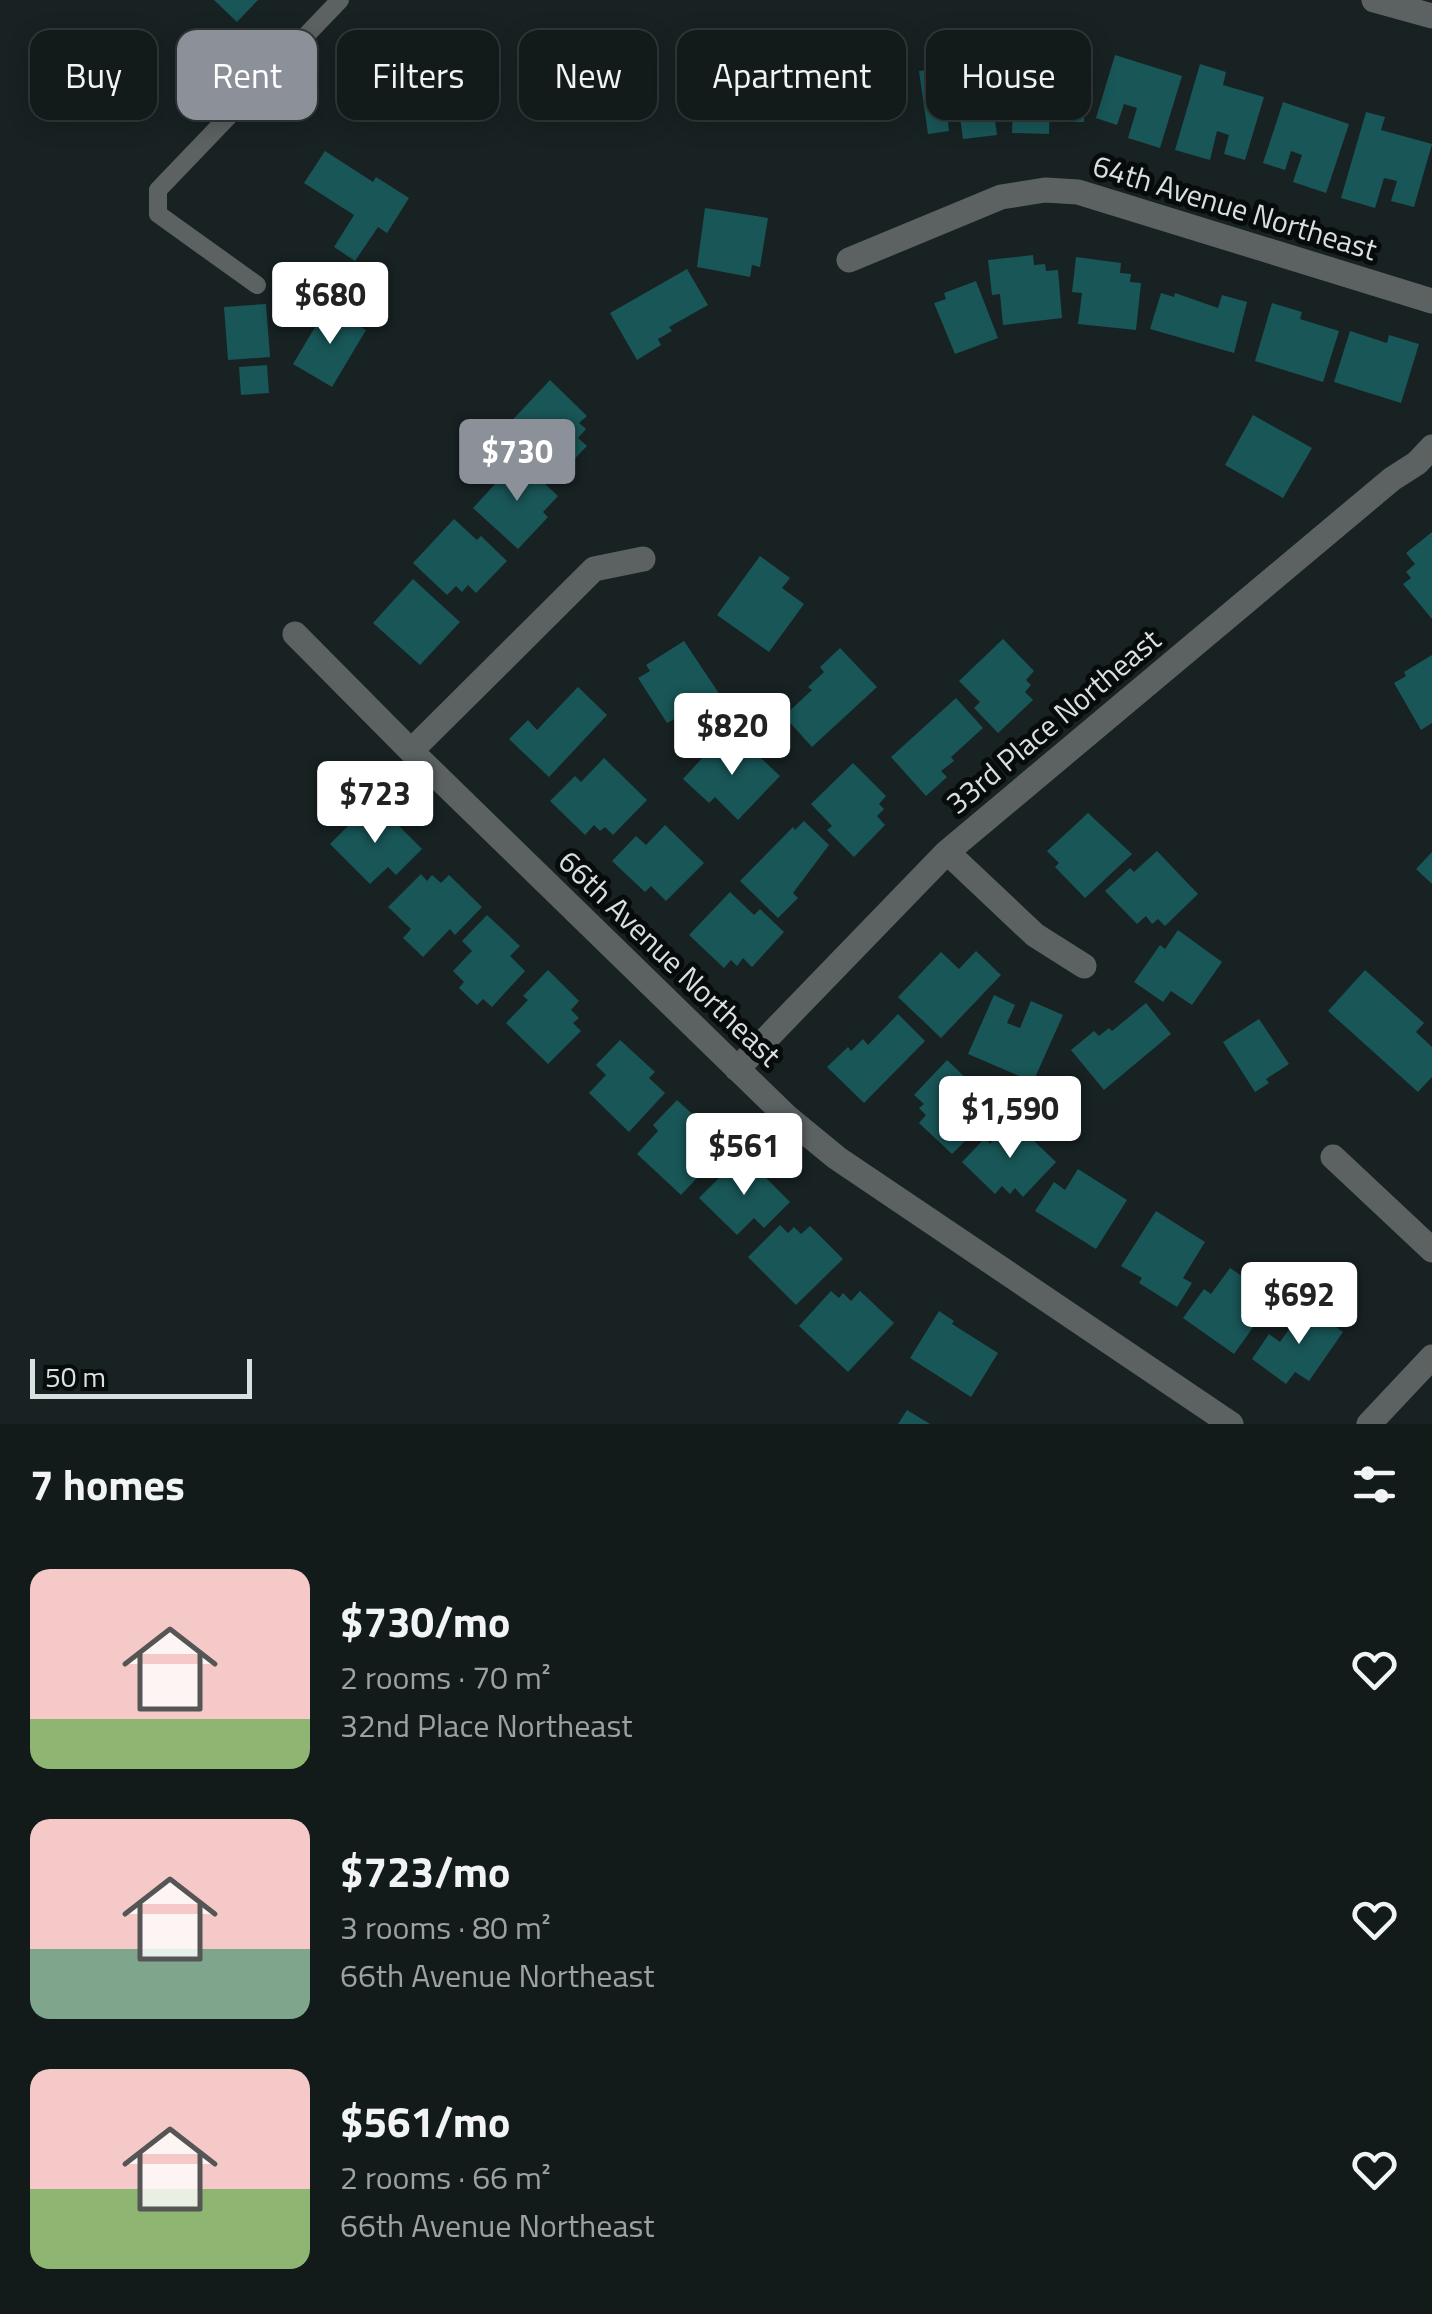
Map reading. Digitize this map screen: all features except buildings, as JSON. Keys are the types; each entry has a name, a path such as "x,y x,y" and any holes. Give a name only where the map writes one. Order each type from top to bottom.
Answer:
{"street":[{"path":"1374,0 1432,16"},
{"name":"64th Avenue Northeast","path":"849,260 1001,197 1046,190 1078,192 1432,301"},
{"name":"33rd Place Northeast","path":"737,1069 947,852 1432,447"},
{"path":"411,751 594,569 643,559"},
{"name":"66th Avenue Northeast","path":"296,634 737,1069 836,1158 1232,1424"},
{"path":"947,852 1035,935 1084,966"},
{"path":"1333,1157 1432,1250"},
{"path":"1369,1424 1432,1358"}],"lane":[{"path":"257,285 158,214 158,190 340,0"}]}
